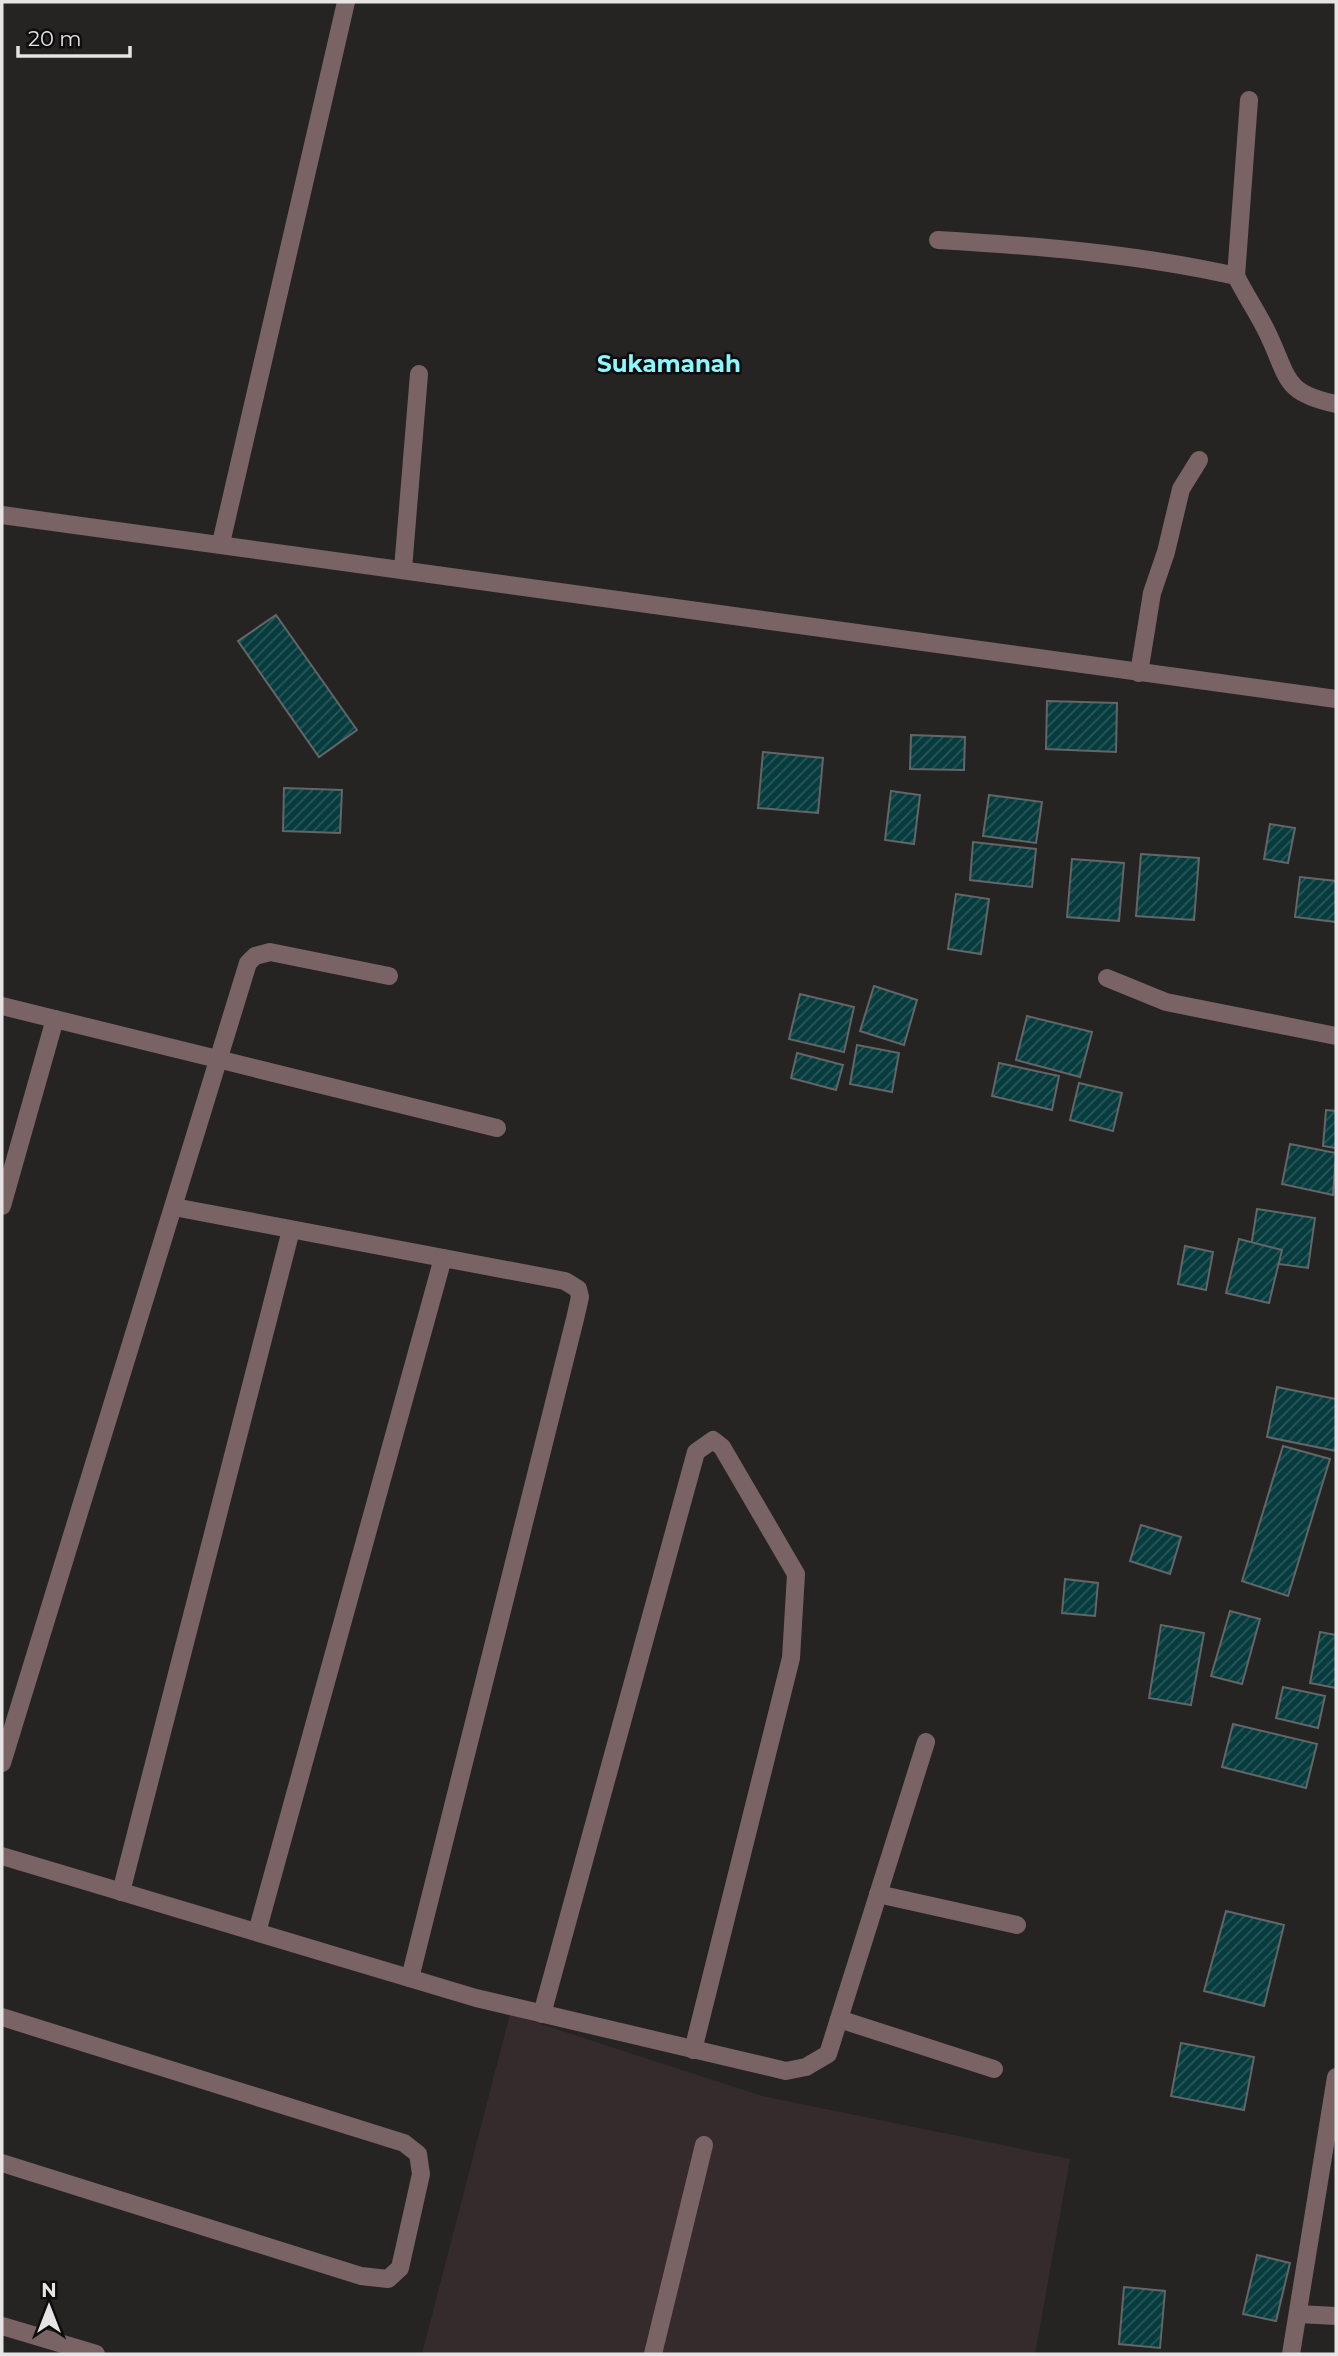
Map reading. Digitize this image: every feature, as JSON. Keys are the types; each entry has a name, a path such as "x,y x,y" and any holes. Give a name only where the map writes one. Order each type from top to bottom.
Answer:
{"street":[{"path":"222,543 346,2"},
{"path":"1249,100 1236,276 1269,335 1290,383 1308,398 1336,404"},
{"path":"938,240 1024,245 1148,260 1236,276"},
{"path":"403,569 419,374"},
{"path":"1139,673 1152,593 1166,552 1181,489 1199,460"},
{"path":"2,515 222,543 1336,699"},
{"path":"2,1763 248,963 262,952 389,976"},
{"path":"1107,978 1166,1002 1336,1036"},
{"path":"2,1006 497,1128"},
{"path":"2,1206 55,1019"},
{"path":"174,1207 565,1281 578,1289 580,1297 410,1978"},
{"path":"121,1892 291,1230"},
{"path":"257,1932 443,1258"},
{"path":"542,2014 696,1452 713,1440 722,1447 796,1574 797,1599 791,1658 693,2050"},
{"path":"2,1856 410,1978 542,2014 786,2071 806,2067 828,2054 926,1742"},
{"path":"878,1894 1017,1925"},
{"path":"2,2017 404,2143 418,2154 421,2174 400,2268 388,2279 361,2276 2,2163"},
{"path":"839,2019 995,2068"},
{"path":"1292,2354 1336,2077"},
{"path":"653,2354 704,2144"},
{"path":"1298,2314 1336,2316"},
{"path":"2,2326 96,2354"}],"shaded area":[{"path":"510,2014 762,2096 1070,2159 1035,2354 422,2354"}],"building":[{"path":"276,615 357,730 319,757 238,641"},
{"path":"1047,701 1117,703 1116,752 1046,749"},
{"path":"911,735 965,737 964,770 910,769"},
{"path":"763,752 823,758 818,813 758,808"},
{"path":"284,788 342,790 340,833 283,831"},
{"path":"891,791 920,795 914,844 885,840"},
{"path":"989,795 1042,802 1036,843 983,836"},
{"path":"1270,824 1295,828 1288,863 1264,859"},
{"path":"973,842 1036,849 1032,887 970,880"},
{"path":"1141,854 1199,858 1194,920 1136,916"},
{"path":"1072,859 1124,863 1119,921 1067,917"},
{"path":"1300,877 1336,881 1336,922 1295,917"},
{"path":"956,894 989,899 981,954 948,949"},
{"path":"874,986 917,1000 904,1045 860,1031"},
{"path":"800,994 854,1007 844,1052 789,1039"},
{"path":"1027,1016 1092,1032 1080,1077 1016,1060"},
{"path":"857,1045 899,1053 892,1092 850,1084"},
{"path":"797,1053 843,1065 836,1090 791,1078"},
{"path":"999,1063 1059,1076 1052,1110 992,1096"},
{"path":"1079,1083 1122,1093 1113,1131 1070,1120"},
{"path":"1326,1110 1336,1111 1336,1148 1323,1146"},
{"path":"1290,1144 1336,1153 1333,1195 1282,1184"},
{"path":"1257,1209 1315,1218 1308,1268 1249,1260"},
{"path":"1239,1239 1282,1250 1269,1303 1226,1293"},
{"path":"1185,1246 1213,1252 1206,1290 1178,1284"},
{"path":"1277,1387 1336,1399 1336,1451 1267,1437"},
{"path":"1283,1446 1330,1459 1288,1596 1242,1581"},
{"path":"1141,1525 1181,1537 1170,1574 1130,1561"},
{"path":"1065,1579 1098,1583 1095,1616 1062,1613"},
{"path":"1230,1611 1260,1619 1242,1684 1211,1676"},
{"path":"1161,1625 1204,1633 1191,1705 1149,1698"},
{"path":"1320,1632 1336,1635 1336,1688 1310,1683"},
{"path":"1283,1687 1325,1696 1318,1728 1276,1718"},
{"path":"1233,1724 1317,1744 1306,1788 1222,1767"},
{"path":"1226,1911 1284,1925 1264,2006 1204,1991"},
{"path":"1181,2043 1254,2057 1244,2110 1171,2096"},
{"path":"1257,2255 1290,2263 1276,2321 1243,2314"},
{"path":"1124,2287 1165,2291 1160,2348 1119,2344"}],"district":[{"name":"Sukamanah","path":"669,364"}]}
